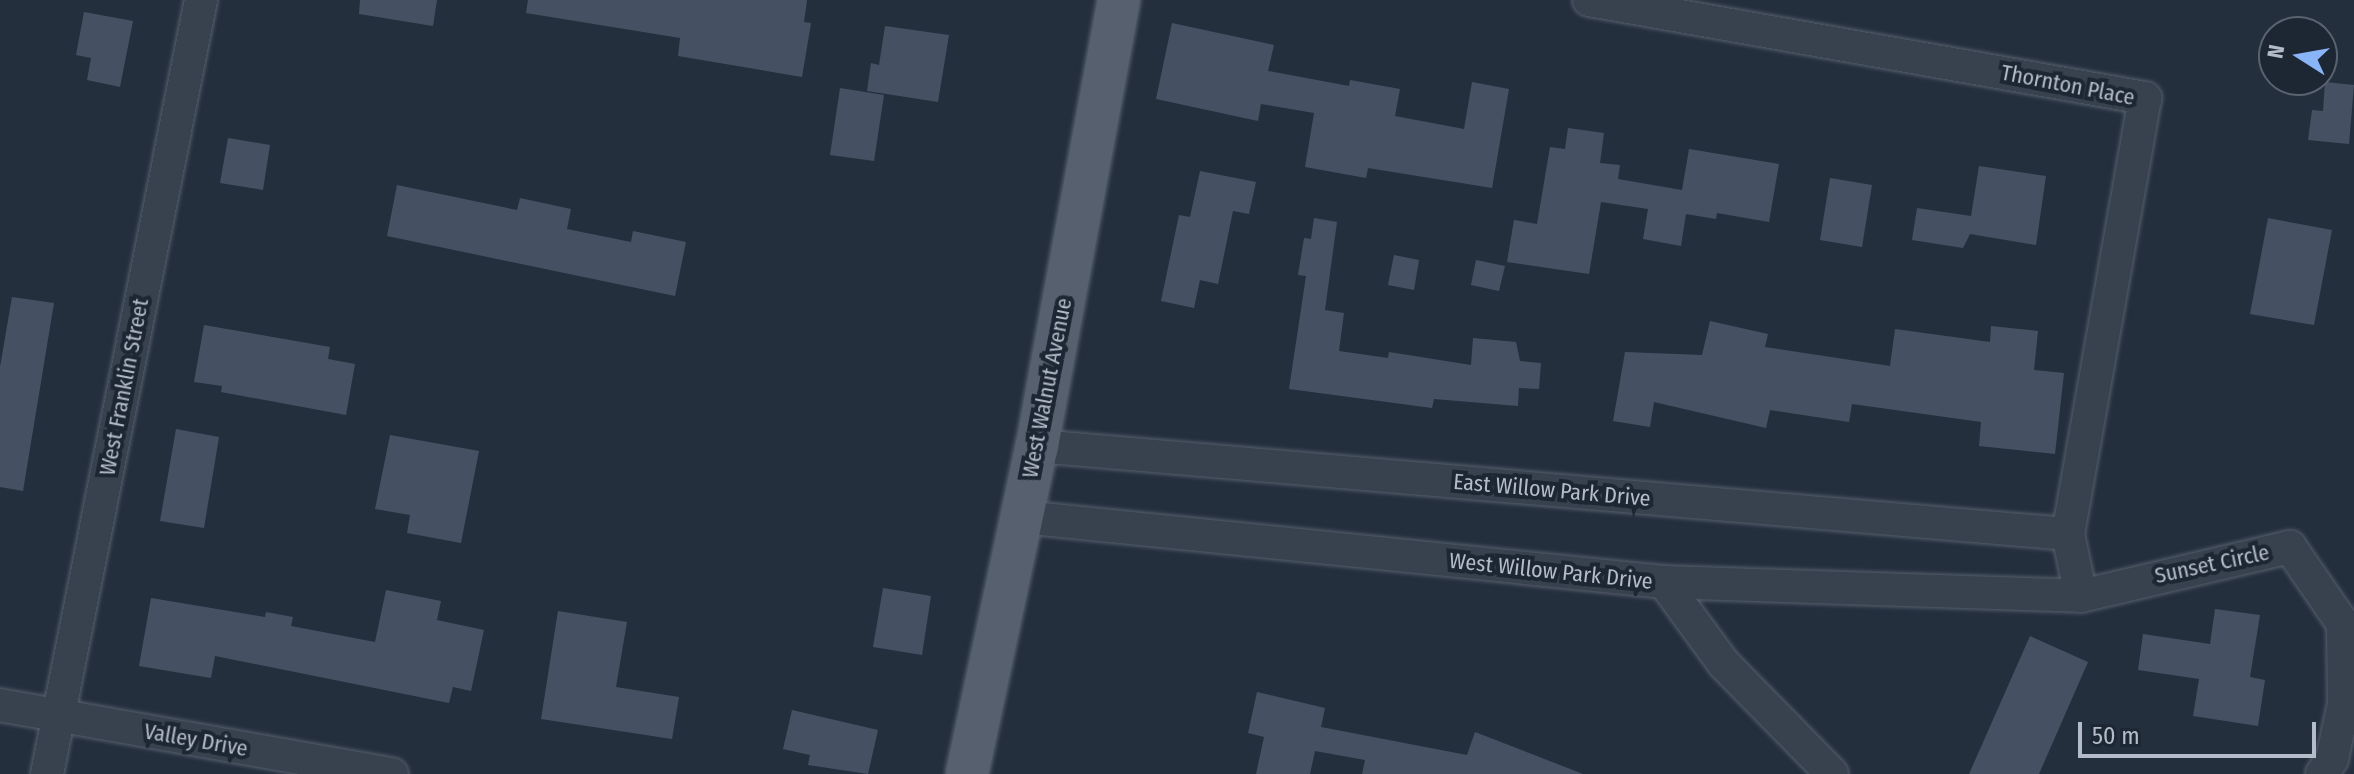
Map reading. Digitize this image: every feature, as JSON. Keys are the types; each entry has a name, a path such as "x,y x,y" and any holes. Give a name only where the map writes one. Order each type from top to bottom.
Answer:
{"main road":[{"name":"West Walnut Avenue","path":"967,774 1037,446 1119,0"}],"street":[{"name":"West Franklin Street","path":"47,774 201,0"},
{"name":"Thornton Place","path":"1589,0 2145,98 2068,534 2081,596"},
{"name":"East Willow Park Drive","path":"1037,446 2068,534"},
{"name":"West Willow Park Drive","path":"1022,517 1664,582 2081,596"},
{"name":"Sunset Circle","path":"2081,596 2290,547 2343,624 2344,704 2332,759 2322,774"},
{"path":"1664,582 1724,664 1832,774"},
{"name":"Valley Drive","path":"0,705 392,774"}],"building":[{"path":"360,0 437,0 433,26 359,14"},
{"path":"528,0 807,0 804,22 811,23 802,77 678,56 680,38 526,13"},
{"path":"84,12 133,21 120,87 87,80 91,58 76,55"},
{"path":"1172,23 1274,45 1268,71 1349,86 1350,80 1400,89 1395,116 1464,129 1472,82 1509,89 1492,188 1368,168 1366,178 1305,167 1314,113 1261,104 1258,121 1156,99"},
{"path":"885,26 949,35 938,102 867,91 871,63 879,65"},
{"path":"2338,83 2354,85 2349,144 2308,140 2312,110 2323,111 2324,96 2338,96"},
{"path":"840,88 884,95 874,161 830,155"},
{"path":"1568,128 1604,133 1600,163 1620,165 1618,179 1682,190 1689,149 1779,164 1769,222 1717,213 1716,219 1686,214 1681,246 1643,239 1648,209 1601,202 1589,274 1507,262 1514,220 1537,224 1550,147 1565,149"},
{"path":"228,138 270,145 263,190 220,183"},
{"path":"1979,166 2046,176 2036,245 1970,234 1963,248 1912,240 1917,208 1971,216"},
{"path":"1200,171 1256,182 1249,214 1233,211 1218,284 1200,280 1194,308 1161,301 1179,215 1190,217"},
{"path":"1830,178 1872,185 1862,247 1820,240"},
{"path":"397,185 517,210 520,198 571,209 567,229 631,242 633,231 686,242 675,296 387,236"},
{"path":"1314,218 1337,222 1325,310 1344,313 1339,351 1388,358 1389,352 1471,365 1473,338 1516,342 1520,361 1541,363 1539,389 1519,388 1518,406 1434,399 1432,408 1289,389 1306,276 1298,275 1304,238 1311,239"},
{"path":"2268,218 2332,230 2314,325 2250,314"},
{"path":"1394,255 1419,260 1414,290 1388,285"},
{"path":"1476,260 1505,266 1499,291 1471,285"},
{"path":"12,297 54,303 23,491 0,487 0,367"},
{"path":"1710,321 1768,334 1765,347 1890,366 1895,329 1990,342 1991,326 2038,331 2034,370 2064,373 2055,454 1979,446 1981,422 1852,404 1849,422 1770,410 1766,428 1654,402 1650,427 1613,421 1625,352 1702,355"},
{"path":"204,325 330,347 328,359 355,364 346,415 221,392 222,386 194,382"},
{"path":"176,429 219,437 204,528 160,521"},
{"path":"390,435 479,451 461,543 407,533 410,515 375,509"},
{"path":"883,588 931,596 922,655 873,647"},
{"path":"386,590 441,601 437,620 484,630 471,691 453,687 449,703 215,656 211,678 139,666 151,598 265,617 266,612 293,617 291,626 375,642"},
{"path":"2215,609 2260,615 2250,677 2265,680 2258,726 2193,716 2199,679 2138,670 2143,634 2210,644"},
{"path":"558,611 627,622 616,687 679,697 672,739 541,719"},
{"path":"2030,636 2088,662 2039,774 1969,774"},
{"path":"1257,692 1325,708 1321,727 1467,755 1475,732 1583,774 1362,774 1365,760 1315,751 1310,774 1256,774 1264,737 1248,733"},
{"path":"792,710 878,730 868,774 808,765 810,755 783,749"}]}
